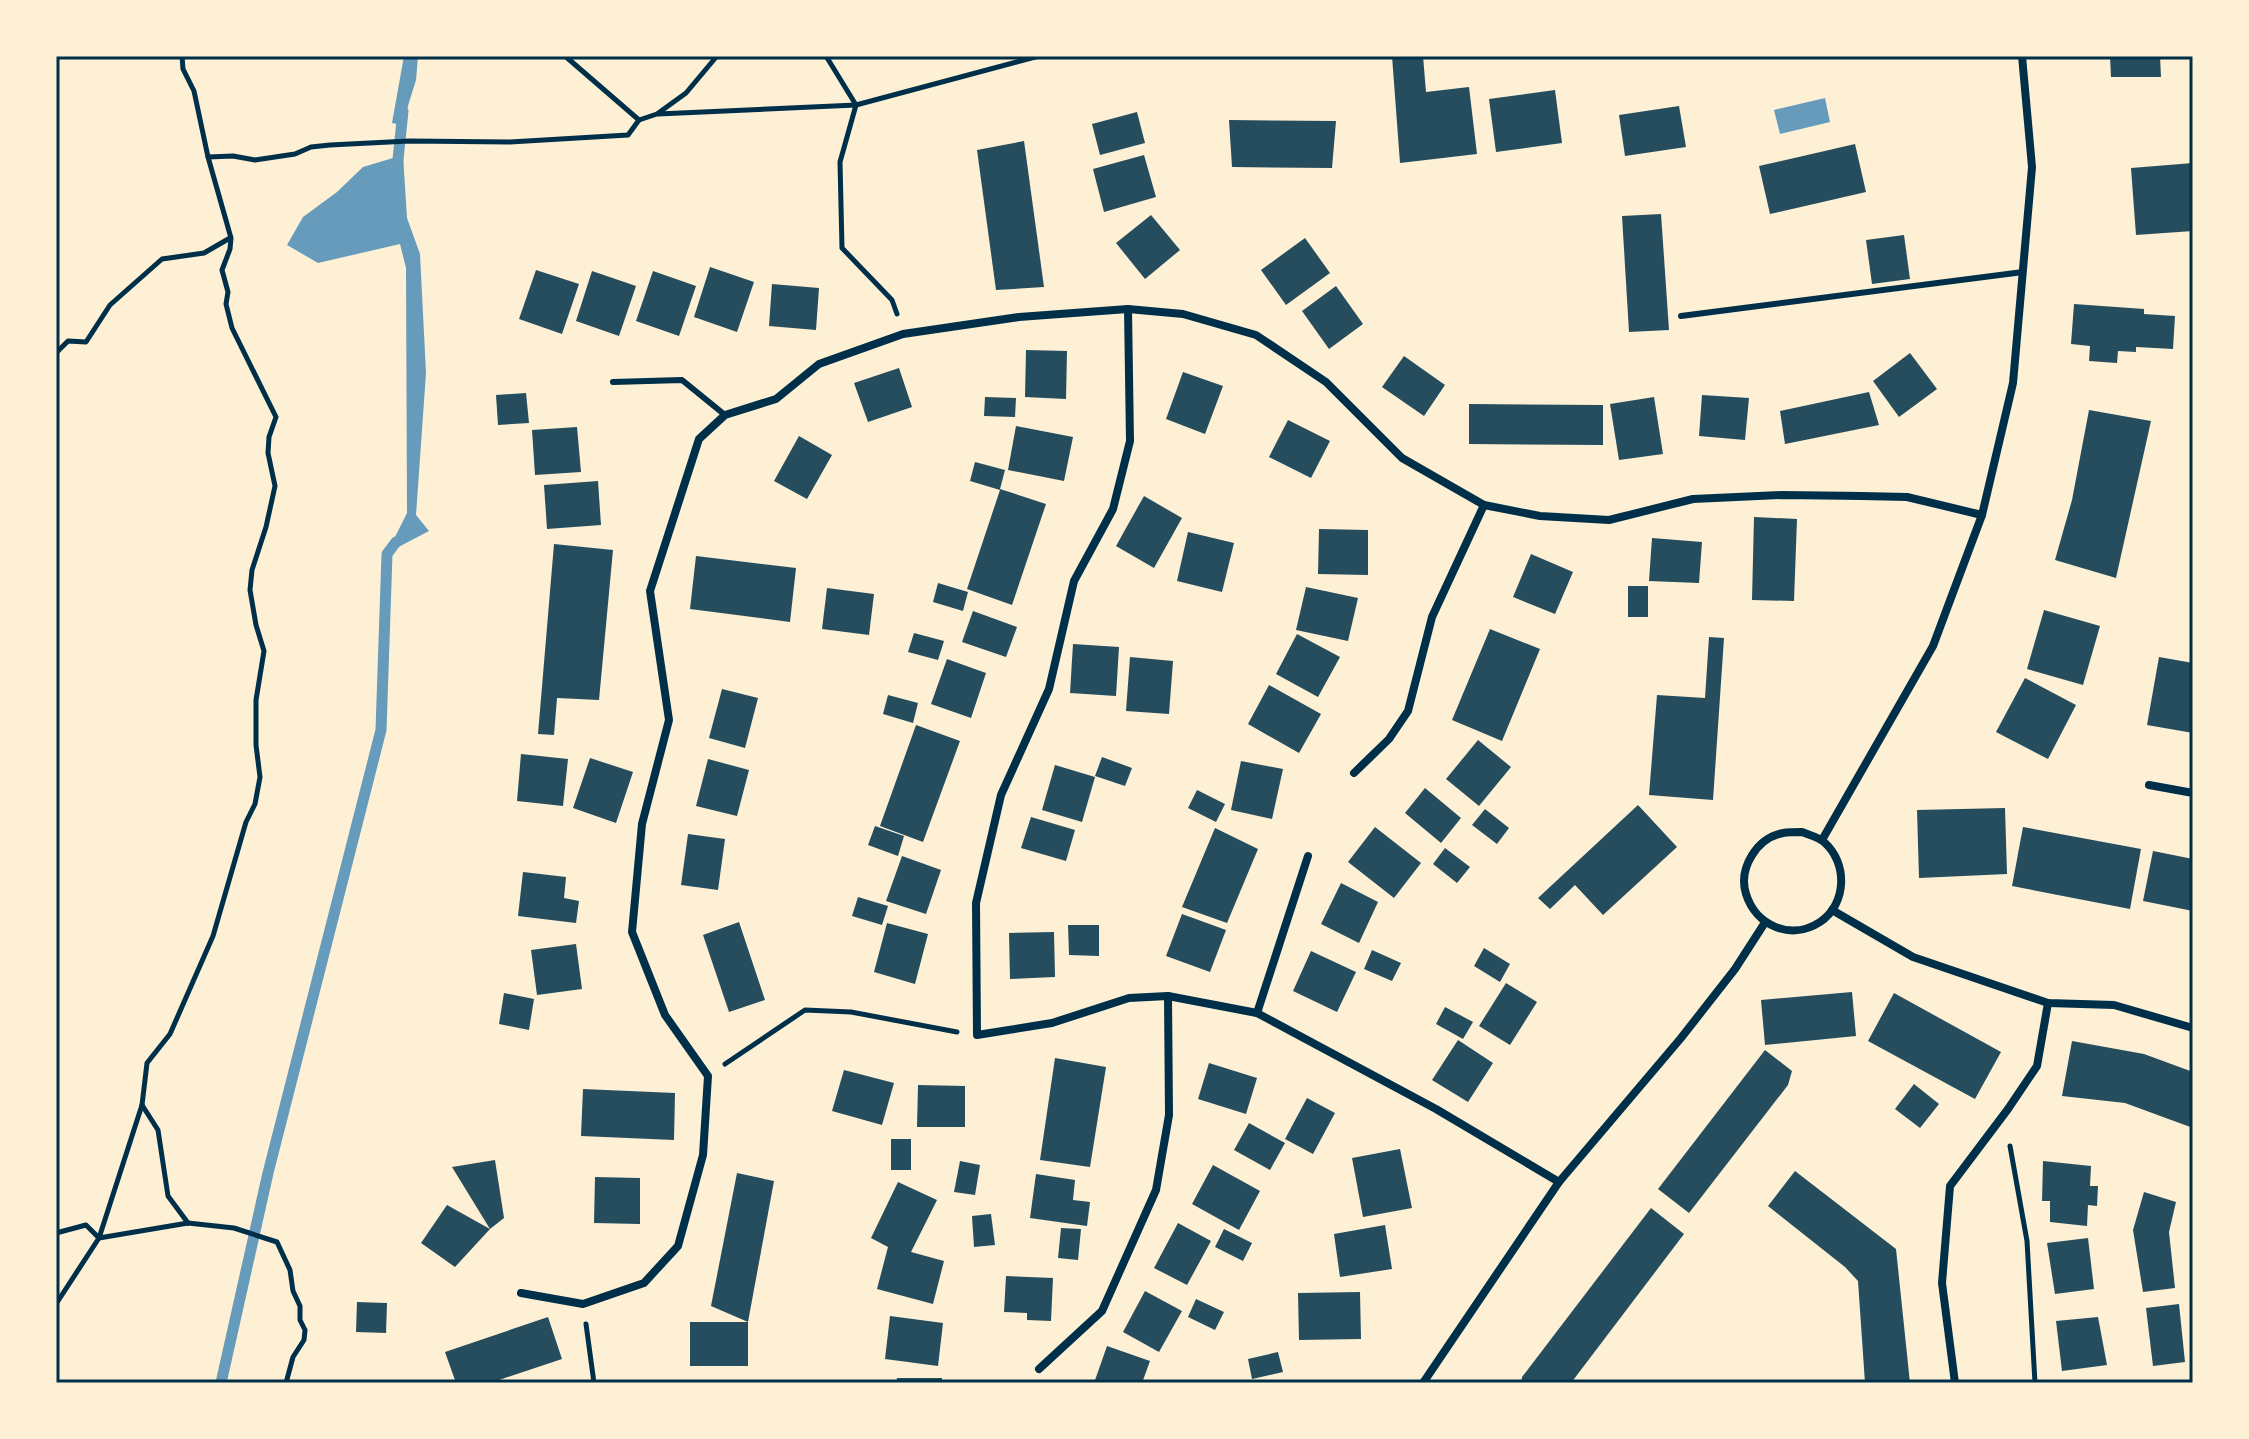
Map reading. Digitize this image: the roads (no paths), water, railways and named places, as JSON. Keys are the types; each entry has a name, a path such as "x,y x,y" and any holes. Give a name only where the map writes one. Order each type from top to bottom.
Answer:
{"street":[{"path":"1822,840 1933,646 1982,515 2013,383 2023,272 2032,167 2022,56"},
{"path":"521,1293 583,1304 644,1283 678,1246 703,1155 708,1076 665,1015 632,932 642,824 669,720 650,591 699,439 725,415 776,399 819,364 903,334 1019,317 1128,309 1183,314 1256,335 1326,382 1402,458 1484,505 1540,516 1609,520 1693,499 1782,495 1907,497 1982,515"},
{"path":"1128,309 1130,441 1113,509 1074,581 1049,689 1001,795 976,903 977,1035 1052,1023 1129,998 1168,996 1257,1013 1436,1109 1559,1182"},
{"path":"1354,773 1389,739 1408,711 1432,617 1484,505"},
{"path":"2149,785 2193,793"},
{"path":"1802,832 1822,840 1834,853 1841,872 1841,892 1832,910 1819,923 1802,929 1783,929 1764,924 1752,909 1745,891 1744,872 1751,855 1765,840 1782,833 1802,832"},
{"path":"1257,1013 1308,856"},
{"path":"1832,910 1913,957 2048,1003 2114,1005 2193,1028"},
{"path":"1423,1383 1559,1182 1681,1038 1735,969 1764,924"},
{"path":"1039,1369 1102,1311 1156,1190 1169,1115 1168,996"},
{"path":"1955,1383 1942,1283 1950,1186 2037,1066 2048,1003"}],"lane":[{"path":"1681,316 2023,272"},
{"path":"613,382 682,380 725,415"}],"water":[{"path":"404,56 418,56 416,80 402,125 392,123"},
{"path":"1825,98 1830,122 1780,134 1774,110"},
{"path":"403,155 407,218 420,254 426,373 416,515 429,531 387,553 407,513 406,268 400,244 318,263 287,245 303,217 337,192 363,167"}],"waterway":[{"path":"397,169 403,111"},
{"path":"221,1383 268,1173 381,730 387,554 396,542"}]}
